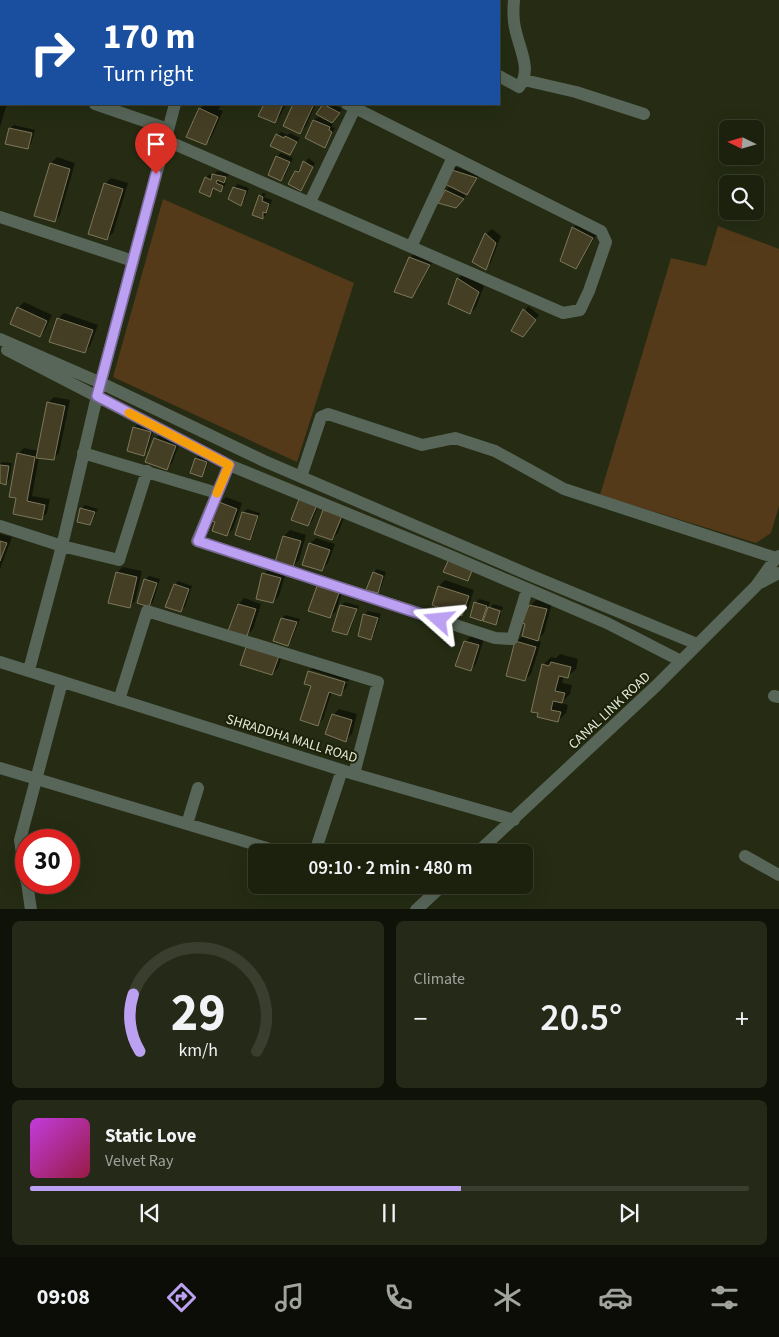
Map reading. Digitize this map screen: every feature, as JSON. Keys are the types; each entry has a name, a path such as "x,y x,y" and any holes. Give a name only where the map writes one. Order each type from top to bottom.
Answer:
{"street":[{"path":"500,77 518,86 524,80 524,61 513,13 514,0"},
{"path":"524,80 576,92 644,114"},
{"path":"102,105 310,202 564,313 580,310 589,291 606,242 602,231 351,106 310,202"},
{"path":"0,662 29,670 62,546 97,396 175,105"},
{"path":"412,247 453,158"},
{"path":"0,217 134,261"},
{"path":"0,339 101,383 264,461 532,576 697,644"},
{"path":"0,347 229,465 453,557 607,623 681,660"},
{"path":"301,477 321,417 328,414 422,445 454,438 495,451 564,489 777,557"},
{"path":"84,453 217,493"},
{"path":"229,465 198,541 495,638 512,639 527,590"},
{"path":"0,526 62,546 120,560 147,471"},
{"name":"CANAL LINK ROAD","path":"487,844 656,686 756,586 777,557"},
{"name":"CANAL LINK ROAD","path":"756,586 779,573"},
{"path":"119,700 147,611 378,682 348,772 318,844"},
{"name":"SHRADDHA MALL ROAD","path":"29,670 348,772 514,820"},
{"path":"23,829 62,682"},
{"path":"0,768 253,844"},
{"path":"187,824 198,788"},
{"path":"745,856 779,875"},
{"path":"28,894 31,909"},
{"path":"417,909 433,894"}],"shaded area":[{"path":"163,199 354,283 297,462 113,377"},
{"path":"718,226 779,249 779,506 771,533 756,543 600,495 671,258 706,266"}],"building":[{"path":"264,105 283,105 275,123 258,116"},
{"path":"293,105 314,105 300,134 283,126"},
{"path":"322,105 340,113 332,123 316,114"},
{"path":"199,108 218,117 206,145 186,137"},
{"path":"313,120 330,127 329,130 332,132 325,148 305,138"},
{"path":"9,128 32,133 28,149 5,144"},
{"path":"276,134 297,142 290,155 270,146"},
{"path":"276,156 290,162 281,181 268,175"},
{"path":"303,161 313,167 301,191 288,184 295,171 299,172"},
{"path":"50,163 70,169 55,222 34,216"},
{"path":"452,170 477,178 467,195 445,184"},
{"path":"212,174 226,177 224,183 217,180 216,183 223,186 221,192 213,188 210,197 199,192 205,177 211,180"},
{"path":"104,183 123,189 107,240 88,234"},
{"path":"233,187 246,191 241,206 228,199"},
{"path":"445,190 464,199 456,208 438,203"},
{"path":"259,195 263,197 262,201 269,204 266,213 263,212 263,219 252,215"},
{"path":"572,227 593,238 576,269 560,261"},
{"path":"485,233 496,243 486,270 472,262"},
{"path":"409,257 430,265 412,298 394,292"},
{"path":"457,278 479,292 470,314 448,304"},
{"path":"17,307 47,321 40,337 10,324"},
{"path":"523,309 536,320 523,337 511,331"},
{"path":"57,318 93,330 85,353 49,342"},
{"path":"47,402 65,406 54,460 36,458"},
{"path":"133,427 151,432 144,456 127,451"},
{"path":"154,438 176,446 167,470 145,462"},
{"path":"17,453 35,457 27,501 45,505 42,520 13,514 16,498 9,497"},
{"path":"195,458 207,462 202,477 190,473"},
{"path":"0,465 9,466 6,485 0,483"},
{"path":"299,499 317,505 308,526 291,520"},
{"path":"219,502 237,509 227,536 212,531 215,522 212,521"},
{"path":"80,508 95,512 90,525 77,522"},
{"path":"323,510 342,516 332,540 314,534"},
{"path":"242,512 258,516 250,540 235,535"},
{"path":"283,536 301,541 293,567 275,562"},
{"path":"0,541 7,543 0,561"},
{"path":"309,543 330,550 322,571 302,565"},
{"path":"449,559 473,568 468,581 443,572"},
{"path":"116,572 137,577 130,608 108,603"},
{"path":"373,572 383,576 378,593 366,590"},
{"path":"262,573 281,578 273,603 256,599"},
{"path":"144,579 157,583 149,607 137,603"},
{"path":"174,584 189,589 181,612 165,607"},
{"path":"317,586 339,593 330,618 308,611"},
{"path":"438,586 469,596 462,616 432,605"},
{"path":"474,602 487,606 482,621 470,617"},
{"path":"238,604 256,609 247,636 228,631"},
{"path":"340,605 357,609 347,635 332,631"},
{"path":"529,605 547,609 538,641 522,636 525,624 522,623"},
{"path":"488,607 500,611 496,625 483,621"},
{"path":"363,614 378,618 371,640 358,636"},
{"path":"281,618 297,622 288,646 273,641"},
{"path":"464,641 479,645 471,671 455,666"},
{"path":"515,641 536,647 525,681 506,676"},
{"path":"246,647 279,656 272,675 240,665"},
{"path":"551,662 571,667 568,678 559,676 555,691 565,693 562,703 553,701 551,710 561,712 558,722 537,717 538,713 531,712 542,664 549,666"},
{"path":"308,671 345,682 341,696 329,692 318,726 300,720 311,686 304,684"},
{"path":"332,714 352,720 346,742 325,734"}],"slow traffic":[{"path":"129,413 229,465 217,493"}],"route":[{"path":"156,174 97,396 229,465 198,541 439,620"}]}
